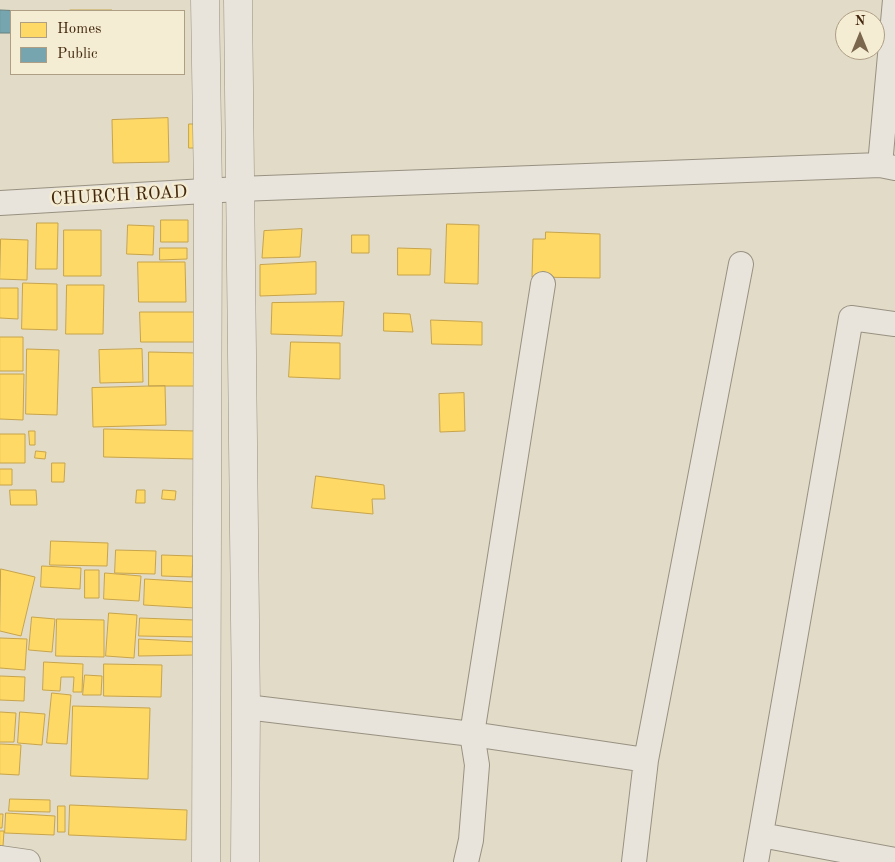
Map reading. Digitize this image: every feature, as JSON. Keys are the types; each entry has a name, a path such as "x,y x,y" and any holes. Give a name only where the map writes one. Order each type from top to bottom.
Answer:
{"street":[{"path":"205,0 208,191 206,862"},
{"path":"238,0 246,707 245,862"},
{"path":"888,167 894,0"},
{"name":"CHURCH ROAD","path":"0,203 239,189 888,167"},
{"path":"634,862 646,760 741,264"},
{"path":"466,862 471,840 477,765 472,734 543,284"},
{"path":"756,862 851,318 895,324"},
{"path":"246,707 472,734 646,760"},
{"path":"761,835 895,860"},
{"path":"0,858 28,862"}],"building: Homes":[{"path":"168,118 169,162 113,163 112,120"},
{"path":"189,124 200,124 200,148 189,148"},
{"path":"161,220 188,220 188,242 161,242"},
{"path":"37,223 58,223 57,269 36,269"},
{"path":"447,224 479,225 478,284 445,283"},
{"path":"128,225 154,226 153,255 127,254"},
{"path":"302,229 300,257 262,258 264,231"},
{"path":"64,230 101,230 101,276 64,276"},
{"path":"546,232 600,234 600,278 532,277 533,239 545,239"},
{"path":"352,235 369,235 369,253 352,253"},
{"path":"1,239 28,240 27,280 0,279"},
{"path":"160,248 187,248 187,259 160,260"},
{"path":"398,248 431,249 430,275 398,275"},
{"path":"138,262 185,262 186,302 139,302"},
{"path":"316,262 316,294 260,296 260,265"},
{"path":"23,283 57,284 57,330 22,329"},
{"path":"67,285 104,285 103,334 66,334"},
{"path":"0,288 18,288 18,319 0,318"},
{"path":"344,302 342,336 271,334 272,303"},
{"path":"140,312 194,312 195,342 141,342"},
{"path":"384,313 410,314 413,332 384,331"},
{"path":"431,320 482,322 482,345 432,344"},
{"path":"0,337 23,337 23,371 0,371"},
{"path":"291,342 340,343 340,379 289,377"},
{"path":"27,349 59,350 57,415 26,414"},
{"path":"142,349 143,382 100,383 99,350"},
{"path":"149,352 198,353 198,386 149,386"},
{"path":"0,374 24,374 23,420 0,419"},
{"path":"165,386 166,425 93,427 92,388"},
{"path":"464,393 465,431 440,432 439,394"},
{"path":"104,429 196,431 195,459 104,457"},
{"path":"29,431 35,431 35,445 30,445"},
{"path":"0,434 25,434 25,463 0,463"},
{"path":"36,451 46,452 45,459 35,458"},
{"path":"52,463 65,463 64,482 52,482"},
{"path":"0,469 12,469 12,485 0,485"},
{"path":"316,476 384,485 385,499 372,499 373,514 312,508"},
{"path":"10,490 36,490 37,505 11,505"},
{"path":"137,490 145,490 145,503 136,503"},
{"path":"163,490 176,491 175,500 162,499"},
{"path":"51,541 108,543 107,566 50,565"},
{"path":"116,550 156,551 155,574 115,573"},
{"path":"162,555 193,556 192,577 162,576"},
{"path":"42,566 81,568 80,589 41,587"},
{"path":"1,569 35,577 21,636 0,631"},
{"path":"85,570 99,570 99,598 85,598"},
{"path":"105,573 141,576 139,601 104,599"},
{"path":"145,579 196,582 195,608 144,605"},
{"path":"109,613 137,615 134,658 106,656"},
{"path":"32,617 55,619 52,652 29,650"},
{"path":"140,618 194,620 196,637 139,636"},
{"path":"57,619 104,620 104,657 56,656"},
{"path":"0,638 27,639 25,670 0,668"},
{"path":"139,639 197,642 196,655 139,656"},
{"path":"44,662 83,664 82,692 73,692 74,677 61,677 60,691 43,690"},
{"path":"104,664 162,665 161,697 104,696"},
{"path":"85,675 102,676 101,695 83,695"},
{"path":"0,676 25,677 24,701 0,700"},
{"path":"52,693 71,695 67,744 47,743"},
{"path":"73,706 150,708 148,779 71,776"},
{"path":"0,712 16,713 14,742 0,742"},
{"path":"20,712 45,714 42,745 18,743"},
{"path":"0,744 21,745 19,775 0,774"},
{"path":"10,799 50,800 50,812 9,811"},
{"path":"70,805 187,810 186,840 69,835"},
{"path":"58,806 65,806 65,832 58,832"},
{"path":"6,813 55,816 54,835 5,833"},
{"path":"0,814 3,814 2,828 0,828"},
{"path":"0,831 4,831 3,846 0,846"}],"building: Public":[{"path":"0,10 10,10 10,33 0,33"}]}
